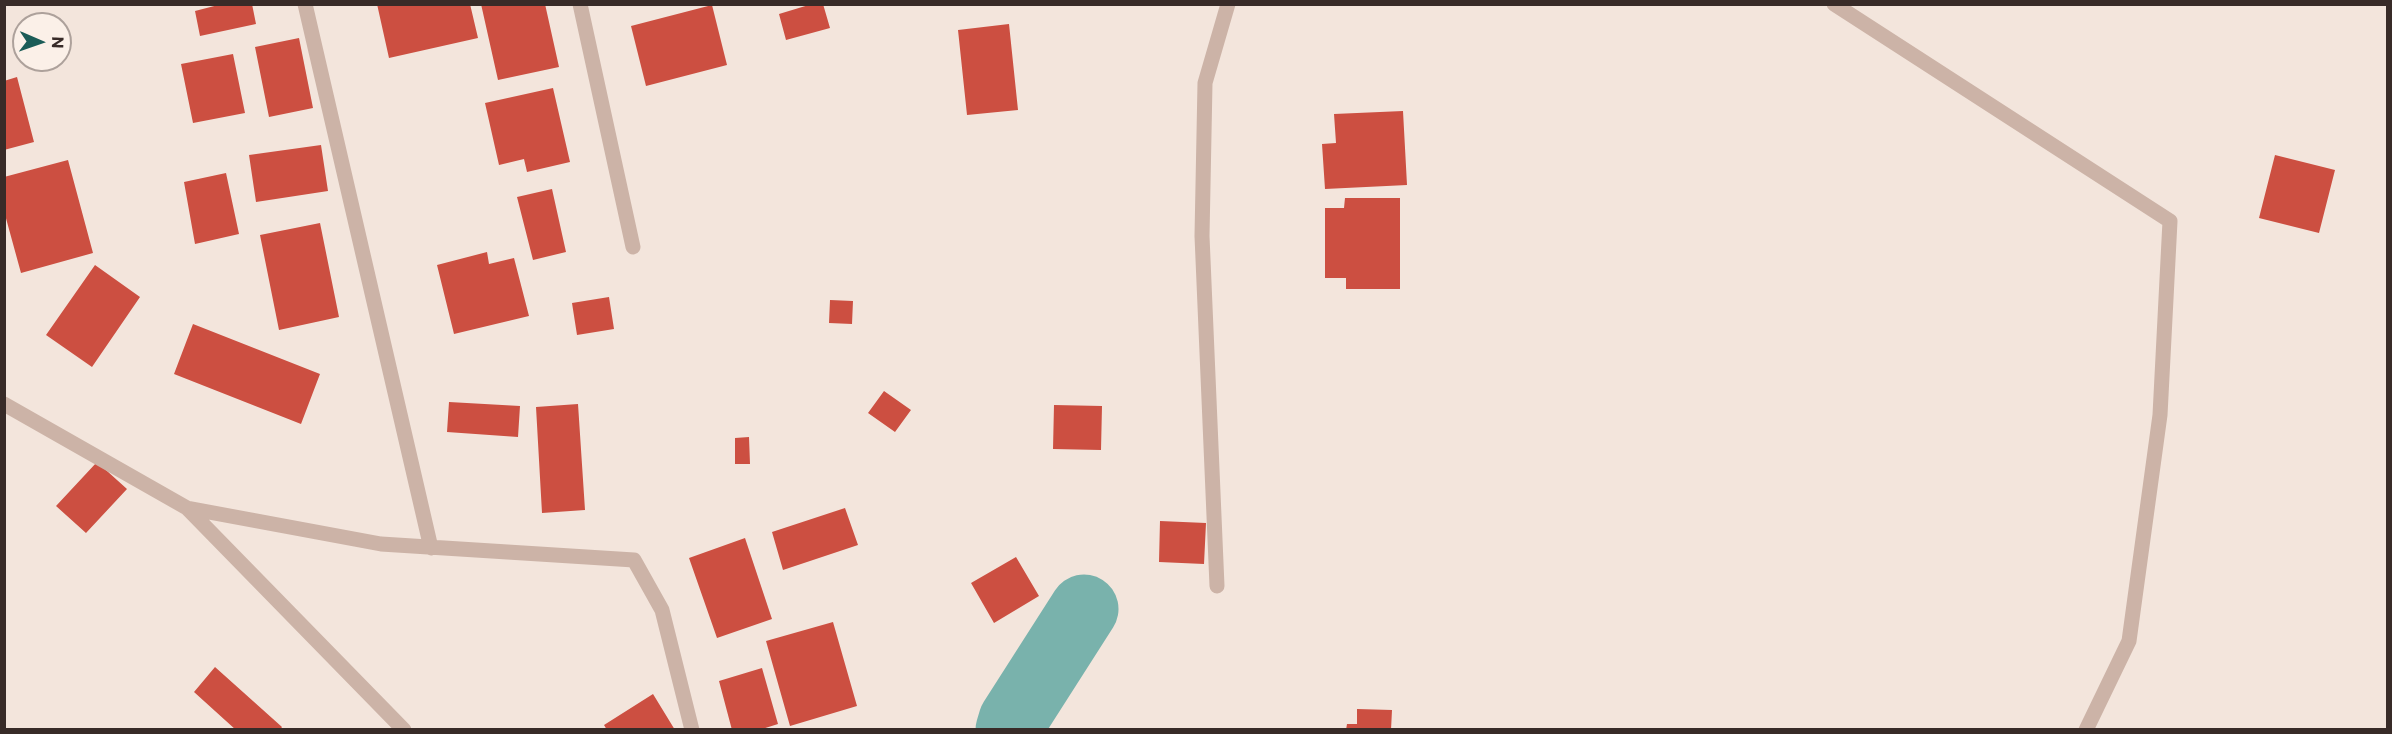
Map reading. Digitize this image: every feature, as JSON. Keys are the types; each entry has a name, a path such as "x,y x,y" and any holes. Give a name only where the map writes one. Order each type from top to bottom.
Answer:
{"street":[{"path":"305,4 431,548"},
{"path":"580,4 633,247"},
{"path":"1217,586 1202,236 1205,83 1227,4"},
{"path":"1834,4 2170,221 2160,415 2129,641 2086,729"},
{"path":"4,404 188,508 404,729"},
{"path":"188,508 381,544 634,560 662,610 692,729"}],"building":[{"path":"222,4 252,4 256,24 200,36 195,11"},
{"path":"377,4 470,4 478,38 389,58"},
{"path":"481,4 545,4 559,67 498,80"},
{"path":"812,4 823,4 830,28 786,40 779,14"},
{"path":"712,5 727,65 646,86 631,26"},
{"path":"1009,24 1018,110 967,115 958,30"},
{"path":"299,38 313,108 269,117 255,47"},
{"path":"233,54 245,113 193,123 181,64"},
{"path":"17,77 34,142 4,150 4,81"},
{"path":"553,88 570,162 527,172 524,159 499,165 485,103"},
{"path":"1403,111 1407,185 1325,189 1322,144 1336,143 1334,114"},
{"path":"321,145 328,191 256,202 249,155"},
{"path":"2275,155 2335,170 2319,233 2259,218"},
{"path":"68,160 93,253 21,273 4,211 4,177"},
{"path":"226,173 239,234 195,244 184,182"},
{"path":"552,189 566,252 533,260 517,197"},
{"path":"1345,198 1400,198 1400,289 1346,289 1346,278 1325,278 1325,208 1344,208"},
{"path":"320,223 339,317 279,330 260,235"},
{"path":"487,252 489,264 514,258 529,316 454,334 437,265"},
{"path":"95,265 140,297 92,367 46,335"},
{"path":"609,297 614,329 577,335 572,303"},
{"path":"830,300 853,301 852,324 829,323"},
{"path":"193,324 320,374 301,424 174,374"},
{"path":"884,391 911,410 895,432 868,413"},
{"path":"449,402 520,406 518,437 447,432"},
{"path":"578,404 585,510 542,513 536,407"},
{"path":"1054,405 1102,406 1101,450 1053,449"},
{"path":"749,437 750,464 735,464 735,438"},
{"path":"97,462 127,489 86,533 56,506"},
{"path":"845,508 858,545 783,570 772,532"},
{"path":"1160,521 1206,523 1204,564 1159,562"},
{"path":"745,538 772,619 717,638 689,558"},
{"path":"1016,557 1039,596 994,623 971,583"},
{"path":"833,622 857,706 790,726 766,641"},
{"path":"215,667 282,727 280,730 236,730 194,692"},
{"path":"762,668 778,724 759,730 732,730 719,681"},
{"path":"653,694 675,730 607,730 604,725"},
{"path":"1357,709 1392,710 1391,730 1346,730 1347,724 1357,724"}],"waterway":[{"path":"1010,730 1013,720 1084,609"}]}
